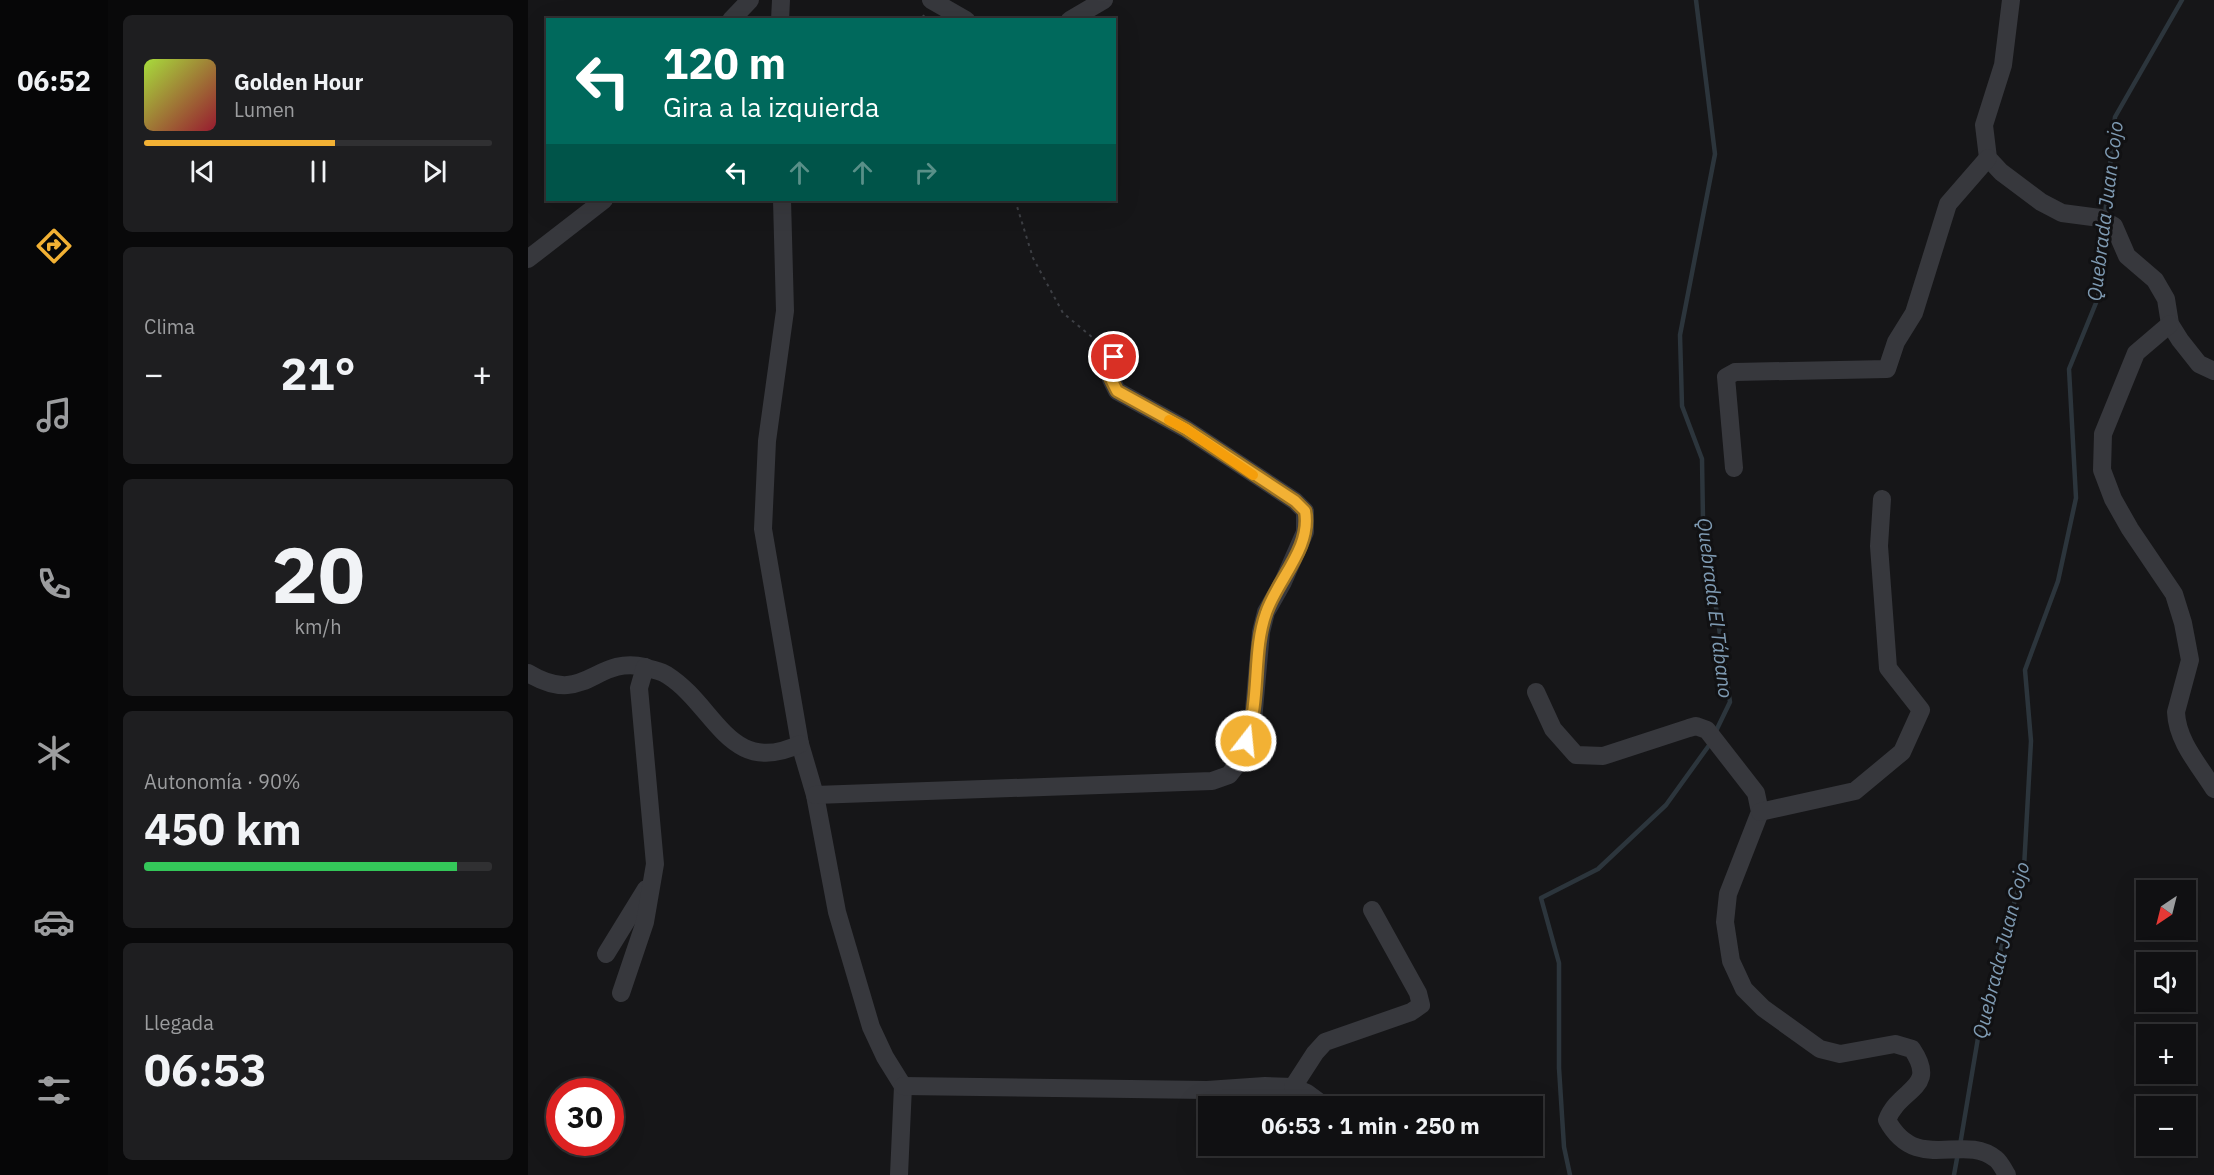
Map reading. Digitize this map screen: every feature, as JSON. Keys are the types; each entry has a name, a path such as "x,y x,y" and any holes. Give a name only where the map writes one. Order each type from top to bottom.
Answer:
{"street":[{"path":"733,18 750,0"},
{"path":"780,18 781,0"},
{"path":"931,0 962,18"},
{"path":"1073,18 1104,0"},
{"path":"2011,0 2003,65 1984,125 1984,142 1988,158 2023,190 2041,202 2062,213 2100,218 2114,226 2127,256 2155,280 2166,298 2170,324 2199,364 2214,371"},
{"path":"1734,468 1726,377 1735,372 1887,369 1896,342 1914,313 1948,204 1988,158"},
{"path":"528,259 603,201"},
{"path":"782,201 785,311 767,441 763,529 800,744 815,795 844,939 871,1027 885,1058 903,1086 899,1175"},
{"path":"2170,324 2136,353 2103,434 2102,470 2130,529 2174,594 2189,644 2190,660 2176,721 2183,742 2214,789"},
{"path":"815,795 1212,782 1229,775 1239,762 1253,721 1261,632 1266,612 1283,582 1305,532 1305,511 1295,501 1186,429 1117,391 1111,379 1114,357"},
{"path":"1760,812 1855,791 1902,752 1921,710 1888,668 1879,546 1882,499"},
{"path":"528,673 546,684 566,687 613,668 632,664 645,667 667,674 742,748 760,754 784,752 800,744"},
{"path":"621,993 645,922 654,864 639,688 645,667"},
{"path":"1536,692 1552,729 1576,755 1603,756 1696,726 1707,730 1756,793 1760,812 1728,894 1725,922 1731,961 1744,989 1762,1008 1821,1049 1840,1054 1895,1044 1912,1048 1921,1062 1922,1074 1917,1086 1893,1106 1887,1120 1896,1136 1929,1153 1977,1151 1996,1159 2007,1175"},
{"path":"606,954 642,898 654,864"},
{"path":"1293,1087 1325,1042 1411,1012 1421,1005 1418,993 1372,910"},
{"path":"903,1086 1207,1090 1265,1086 1293,1087 1311,1096"}],"path":[{"path":"1015,201 1033,258 1063,313 1114,357"}],"waterway":[{"name":"Quebrada El Tábano","path":"1696,0 1715,154 1680,335 1682,406 1702,459 1703,520 1730,702 1715,733"},
{"name":"Quebrada Juan Cojo","path":"2105,216 2115,117 2182,0"},
{"name":"Quebrada Juan Cojo","path":"1960,1145 1981,1020 2024,868 2031,741 2025,670 2058,581 2076,498 2069,369 2098,298 2105,224"},
{"name":"Quebrada El Tábano","path":"1570,1175 1564,1147 1559,1068 1559,963 1541,898 1598,869 1666,805 1710,744"},
{"name":"Quebrada Juan Cojo","path":"1954,1175 1958,1153"}],"slow traffic":[{"path":"1169,420 1253,475"}],"route":[{"path":"1114,357 1111,379 1117,391 1186,429 1295,501 1305,511 1307,521 1305,532 1294,560 1266,612 1261,632 1253,721 1246,741"}]}
